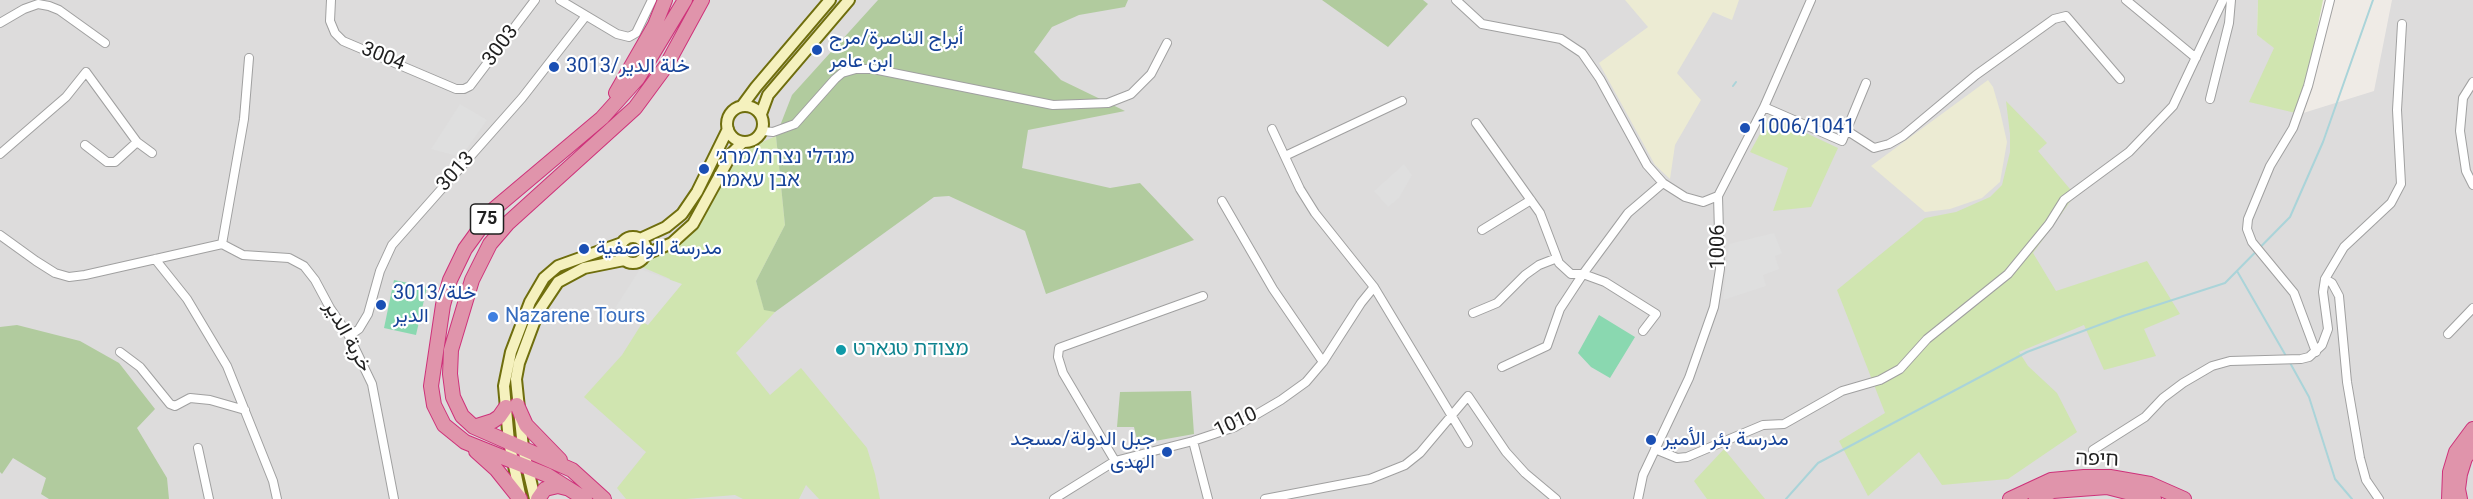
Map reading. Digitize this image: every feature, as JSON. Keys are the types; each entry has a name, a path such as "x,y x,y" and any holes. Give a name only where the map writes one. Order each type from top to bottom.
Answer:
{"highway":[{"path":"602,118 655,25 665,0"},
{"name":"75","path":"581,496 563,483 528,466 465,442 444,425 434,405 431,386 443,304 450,280 465,249 494,209 602,118 638,78 685,0"},
{"name":"75","path":"604,499 582,479 554,461 474,427 456,408 450,374 452,350 472,280 490,244 508,223 635,108 666,66 702,0"},
{"path":"474,427 493,421 512,406 539,440 582,479"},
{"path":"2449,499 2450,472 2456,452 2473,429"},
{"path":"465,442 496,469 520,499"},
{"path":"2460,499 2458,489 2460,474 2465,458 2473,448"},
{"name":"חיפה","path":"2010,499 2051,480 2110,477 2150,484 2184,499"},
{"path":"537,499 545,489 551,487 569,488 581,496"},
{"name":"חיפה","path":"2036,499 2053,491 2107,488 2154,499"}],"street":[{"name":"3004","path":"331,0 330,21 335,33 344,41 456,89 464,89"},
{"name":"3003","path":"464,89 470,86 535,0"},
{"path":"560,0 585,17 617,34 629,37 636,33 652,0"},
{"path":"537,499 505,375 530,302 544,278 558,266 622,243 628,238 640,239 666,228 682,214 697,192 728,129 730,114 742,106 830,0"},
{"path":"760,114 768,95 849,0"},
{"path":"1456,0 1482,24 1561,39 1582,53 1600,79 1647,165 1663,183 1685,197 1703,202 1718,196"},
{"name":"1006","path":"1638,499 1643,475 1689,378 1714,306 1720,269 1718,196 1764,106 1811,0"},
{"path":"2126,0 2196,58"},
{"path":"1655,449 1677,458 1687,457 1762,425 1784,424 1842,391 1880,380 1900,369 1927,339 2008,273 2049,224 2064,200 2129,152 2166,114 2173,106 2223,0"},
{"path":"2210,99 2229,23 2231,0"},
{"path":"2316,352 2294,293 2252,242 2247,229 2248,219 2270,166 2293,128 2308,86 2330,0"},
{"path":"0,23 24,9 39,4 59,10 105,43"},
{"path":"1846,130 1874,148 1889,144 1903,136 1976,75 2054,19 2066,16 2120,79"},
{"name":"3013","path":"349,336 359,329 368,314 380,271 392,244 522,98 585,17"},
{"path":"2093,450 2145,417 2163,398 2212,366 2230,362 2301,359 2316,352 2326,338 2328,329 2323,292 2325,279 2344,247 2391,202 2401,184 2397,110 2402,24"},
{"path":"763,131 773,132 795,124 835,79 842,73 856,69 873,69 1053,105 1108,103 1131,94 1151,74 1167,43"},
{"path":"0,236 55,273 69,277 222,244 244,119 249,58"},
{"path":"0,154 66,96 86,72 137,142 152,153"},
{"path":"2473,82 2463,98 2460,131 2466,171 2473,185"},
{"path":"1764,106 1842,141 1866,83"},
{"path":"1285,156 1402,101"},
{"path":"728,129 735,140 743,142 753,141 763,131 764,120 760,114 751,106 742,106"},
{"path":"1476,123 1540,213 1559,263 1571,274 1583,274 1605,282 1656,314 1643,331"},
{"path":"1272,129 1300,189 1315,213 1374,287 1468,443"},
{"path":"85,146 107,162 115,162 137,142"},
{"path":"520,499 509,442 512,406 519,363 538,312 548,293 558,282 584,268 624,260 636,263 646,254 672,243 693,224 732,153 743,142"},
{"path":"1502,366 1547,346 1560,309 1583,274 1628,213 1663,183"},
{"path":"1482,230 1531,200"},
{"path":"1222,201 1273,288 1323,362"},
{"path":"640,239 646,246 646,254"},
{"path":"622,243 620,252 624,260"},
{"name":"خربة الدير","path":"222,244 243,255 289,258 304,266 315,280 349,336 372,384 394,499"},
{"path":"1473,313 1497,303 1525,275 1539,265 1557,258"},
{"path":"155,259 187,299 227,366 273,481 277,499"},
{"path":"2325,279 2332,283 2339,296 2347,381 2360,458 2366,480 2379,499"},
{"name":"1010","path":"1054,499 1115,461 1193,441 1235,427 1281,400 1306,382 1323,362 1374,287"},
{"path":"1115,461 1063,373 1058,357 1059,348 1203,296"},
{"path":"2448,334 2473,308"},
{"path":"120,352 140,367 170,404 175,406 190,398 210,400 245,410"},
{"path":"1265,499 1370,478 1405,465 1420,453 1468,396 1506,452 1525,473 1556,499"},
{"path":"1193,441 1208,499"},
{"path":"198,448 209,499"}],"shaded area":[{"path":"0,0 2258,0 2257,35 2274,47 2300,114 2374,91 2392,0 2473,0 2473,499 0,499"},
{"path":"460,104 487,120 461,157 431,149"},
{"path":"1404,164 1412,175 1399,198 1388,207 1374,191"},
{"path":"1774,233 1782,253 1775,256 1779,269 1763,275 1766,286 1723,300 1729,244"},
{"path":"640,269 682,284 648,325 615,308"}],"green space":[{"path":"878,0 1128,0 1125,7 1079,15 1052,27 1034,52 1061,80 1125,111 1028,130 1022,168 1110,188 1140,183 1194,240 1046,294 1025,231 949,196 934,197 775,312 764,310 756,281 785,225 776,136 792,95"},
{"path":"1322,0 1423,0 1428,4 1388,47"},
{"path":"1625,0 1739,0 1732,20 1713,12 1677,73 1701,100 1675,145 1670,179 1655,165 1599,63 1648,27"},
{"path":"2258,0 2323,0 2300,114 2249,102 2274,48 2257,35"},
{"path":"1988,80 1993,87 2007,142 2000,182 1982,198 1950,209 1925,212 1871,166"},
{"path":"2006,101 2047,143 2038,151 2075,195 2033,253 2056,291 2147,261 2180,314 2144,329 2156,356 2104,370 2084,325 2019,352 2028,366 2057,393 2077,432 2008,479 1942,485 1919,452 1868,496 1839,441 1885,413 1837,290 1925,218 1956,212 1990,197 2002,185 2010,152"},
{"path":"1770,116 1838,148 1811,207 1773,211 1788,168 1750,152"},
{"path":"776,136 785,225 756,281 764,309 775,312 736,353 770,395 801,368 867,448 880,499 819,499 806,485 799,499 743,499 735,495 686,499 626,499 617,488 646,452 584,397 622,355 670,279 642,267 648,254 690,231 717,193 742,151"},
{"path":"394,280 427,287 416,335 384,328"},
{"path":"1599,315 1635,337 1610,378 1591,367 1578,353"},
{"path":"17,325 80,341 119,363 155,409 137,428 167,478 169,499 49,499 41,494 46,478 13,458 2,474 0,472 0,327"},
{"path":"1191,391 1194,434 1138,444 1134,427 1117,427 1120,392"},
{"path":"1724,449 1765,499 1707,499 1694,481"}],"waterway":[{"path":"1786,499 1818,463 2027,352 2123,316 2225,283 2290,217 2323,142 2373,0"},
{"path":"1733,86 1736,82"},
{"path":"2237,271 2286,356"},
{"path":"2289,361 2309,397 2335,479 2352,499"}],"place":[{"name":"أبراج الناصرة/مرج ابن عامر","path":"817,50"},
{"name":"خلة الدير/3013","path":"554,67"},
{"name":"1006/1041","path":"1745,128"},
{"name":"מגדלי נצרת/מרג׳ אבן עאמר","path":"704,169"},
{"name":"مدرسة الواصفية","path":"584,249"},
{"name":"3013/خلة الدير","path":"381,305"},
{"name":"Nazarene Tours","path":"493,317"},
{"name":"מצודת טגארט","path":"841,350"},
{"name":"مدرسة بئر الأمير","path":"1651,440"},
{"name":"جبل الدولة/مسجد الهدى","path":"1167,452"}]}
